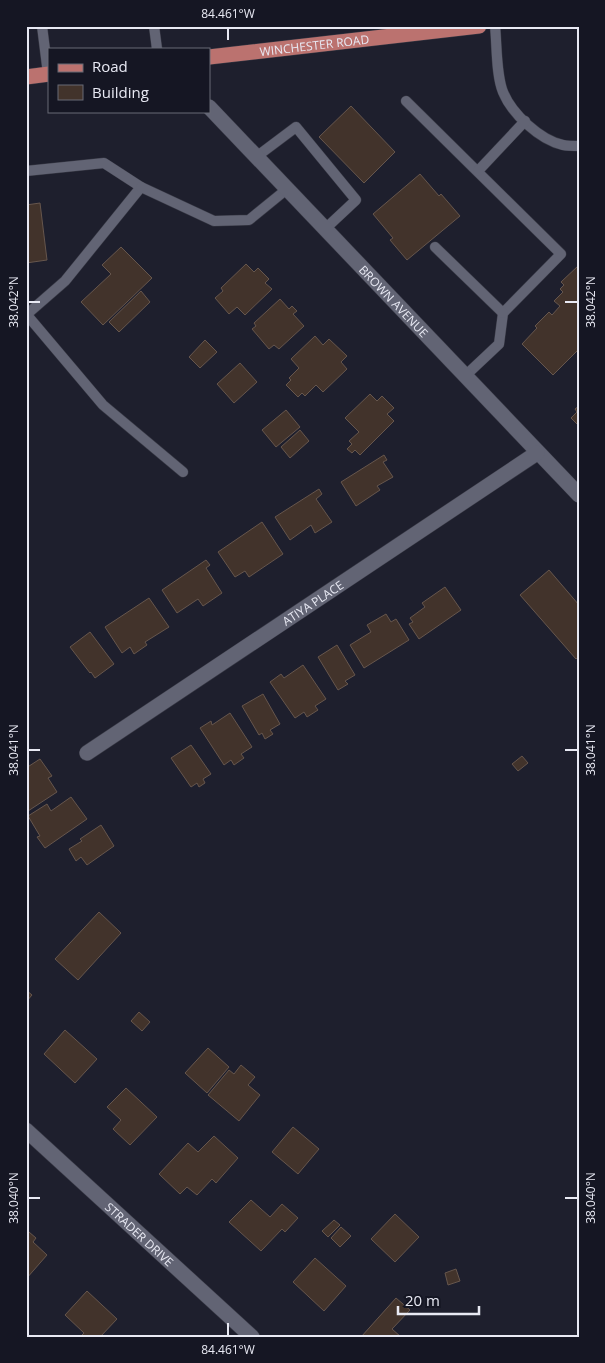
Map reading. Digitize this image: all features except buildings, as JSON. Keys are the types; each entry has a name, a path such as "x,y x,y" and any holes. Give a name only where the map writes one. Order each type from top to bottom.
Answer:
{"main road":[{"name":"WINCHESTER ROAD","path":"210,57 479,26"},
{"path":"26,77 48,74"}],"street":[{"name":"BROWN AVENUE","path":"210,108 579,495"},
{"name":"ATIYA PLACE","path":"87,753 537,453"},
{"name":"STRADER DRIVE","path":"26,1130 252,1337"}],"lane":[{"path":"42,26 48,74"},
{"path":"154,26 157,48"},
{"path":"495,26 503,92 512,107 531,128 546,139 564,145 579,146"},
{"path":"406,101 561,254 503,313 499,344 465,376"},
{"path":"478,171 525,121"},
{"path":"256,156 296,126 356,200 325,229"},
{"path":"26,171 104,163 140,187 214,222 249,220 287,189"},
{"path":"140,187 65,281 27,315 103,405 183,472"},
{"path":"435,247 503,313"}]}
